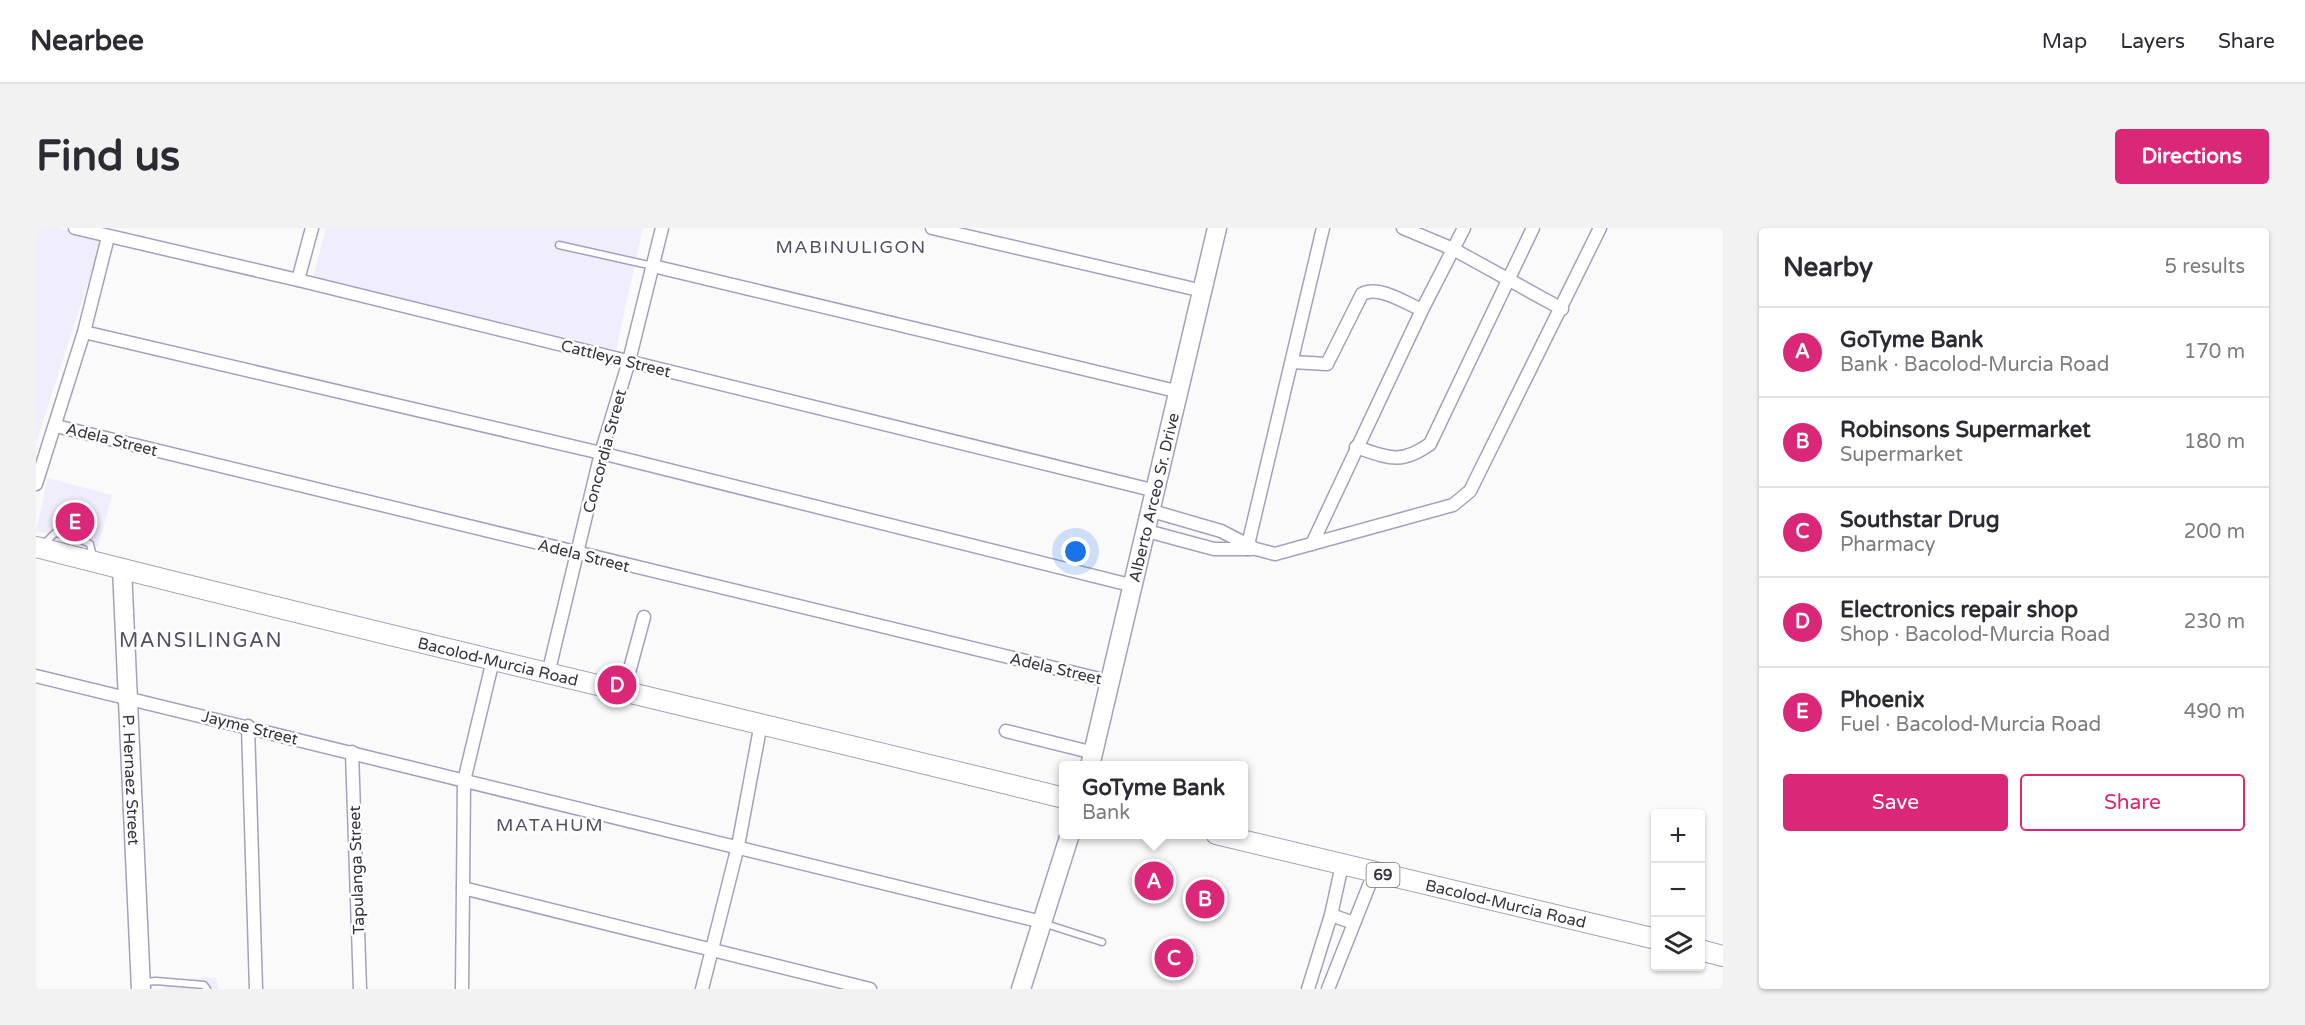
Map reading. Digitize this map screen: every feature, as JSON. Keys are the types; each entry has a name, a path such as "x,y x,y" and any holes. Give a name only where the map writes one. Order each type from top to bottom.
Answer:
{"main road":[{"name":"Bacolod-Murcia Road","path":"39,547 548,674 761,723 1059,797"},
{"name":"Bacolod-Murcia Road","path":"1236,839 1651,938"},
{"path":"1705,951 1723,956"}],"street":[{"name":"Cattleya Street","path":"75,228 298,280 1156,491"},
{"path":"298,280 312,228"},
{"name":"Concordia Street","path":"548,674 601,453 629,361 662,228"},
{"path":"932,228 1203,291"},
{"name":"Alberto Arceo Sr. Drive","path":"1092,759 1112,682 1217,228"},
{"path":"1250,548 1323,228"},
{"path":"1403,228 1453,249 1562,309"},
{"path":"1312,544 1422,309 1464,228"},
{"path":"1356,447 1396,460 1415,454 1430,444 1533,228"},
{"path":"1147,531 1214,549 1250,548 1275,554 1453,505 1462,500 1470,491 1562,309 1600,228"},
{"path":"36,484 84,332 108,237"},
{"path":"653,266 1180,392"},
{"path":"1292,363 1327,364 1362,294 1369,291 1378,291 1422,309"},
{"path":"84,332 601,453 1134,585"},
{"name":"Adela Street","path":"56,426 1112,682"},
{"path":"1152,511 1221,531 1250,548"},
{"name":"P. Hernaez Street","path":"122,568 140,986"},
{"path":"624,692 644,617"},
{"path":"462,989 464,781 493,660"},
{"name":"Jayme Street","path":"36,676 1042,922"},
{"path":"702,989 738,846 761,723"},
{"path":"248,726 255,989"},
{"path":"1006,730 1092,759"},
{"name":"Tapulanga Street","path":"352,752 360,989"},
{"path":"1021,989 1068,839"},
{"path":"1308,989 1331,915 1342,865"},
{"path":"1328,989 1374,873"},
{"path":"463,888 870,989"},
{"path":"1331,915 1354,923"}],"lane":[{"path":"559,245 653,266"},
{"path":"1042,922 1102,942"},
{"path":"140,986 156,981 204,985 207,989"}],"shaded area":[{"path":"36,228 58,228 102,239 36,443"},
{"path":"326,228 643,228 616,350 313,277"},
{"path":"48,478 112,495 98,547 36,531"},
{"path":"216,978 218,989 164,989 163,979"}],"place":[{"name":"Phoenix","path":"75,522"},
{"name":"Electronics repair shop","path":"617,685"},
{"name":"GoTyme Bank","path":"1154,881"},
{"name":"Robinsons Supermarket","path":"1205,899"},
{"name":"Southstar Drug","path":"1174,958"}],"district":[{"name":"MABINULIGON","path":"851,247"},
{"name":"MANSILINGAN","path":"201,640"},
{"name":"MATAHUM","path":"550,825"}]}
